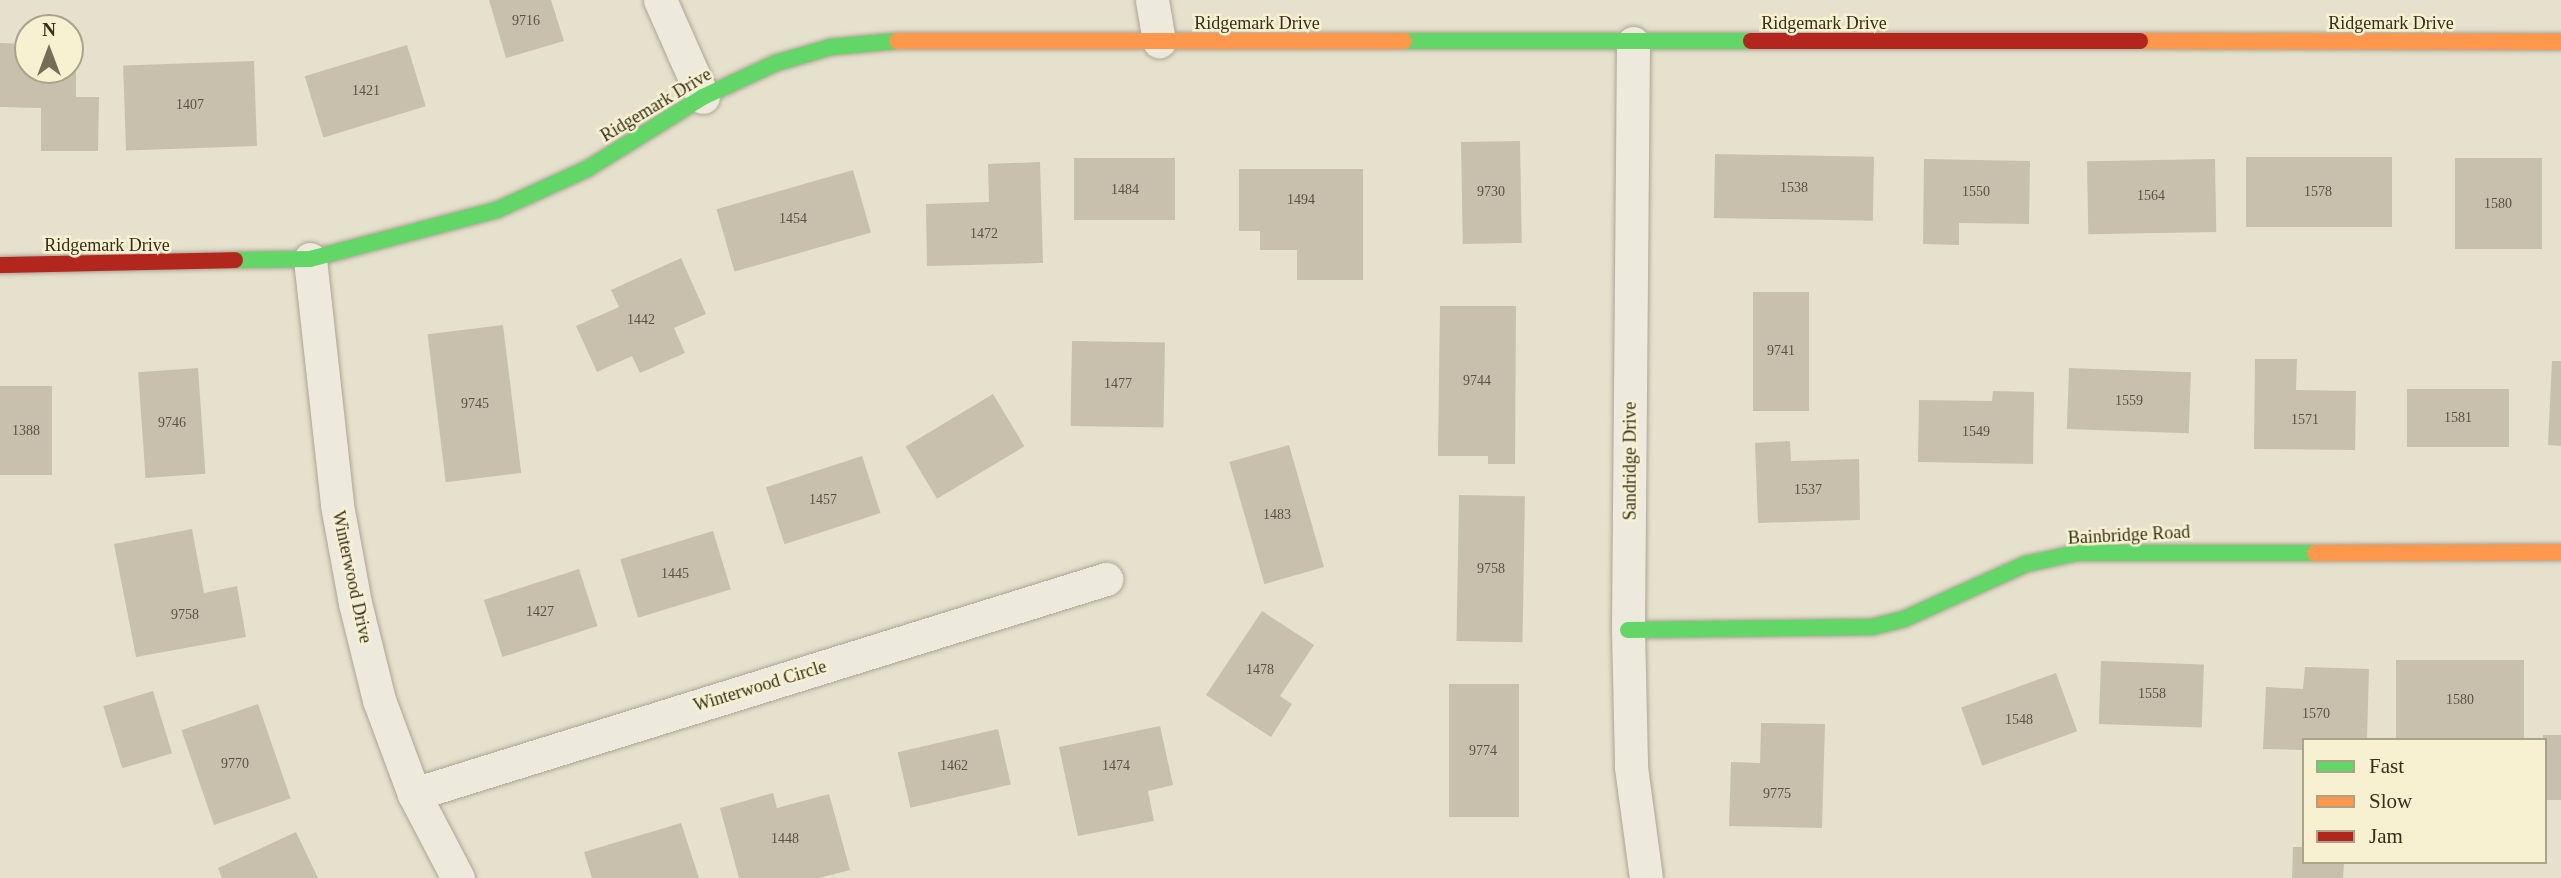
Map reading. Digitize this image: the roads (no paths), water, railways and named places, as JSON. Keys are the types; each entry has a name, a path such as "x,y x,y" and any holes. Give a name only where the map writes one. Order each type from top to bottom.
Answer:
{"street":[{"path":"660,0 703,97"},
{"path":"1152,0 1159,41"},
{"name":"Ridgemark Drive","path":"0,265 220,264 310,259 497,210 587,169 703,97 776,62 831,47 902,40 1633,43 2561,42"},
{"name":"Sandridge Drive","path":"1633,43 1628,630 1631,766 1646,878"},
{"name":"Winterwood Drive","path":"310,259 337,505 350,578 379,699 414,794 458,878"},
{"name":"Bainbridge Road","path":"1628,630 1831,631 1872,627 1904,619 2026,564 2077,553 2561,552"},
{"name":"Winterwood Circle","path":"414,794 1106,579"}]}
